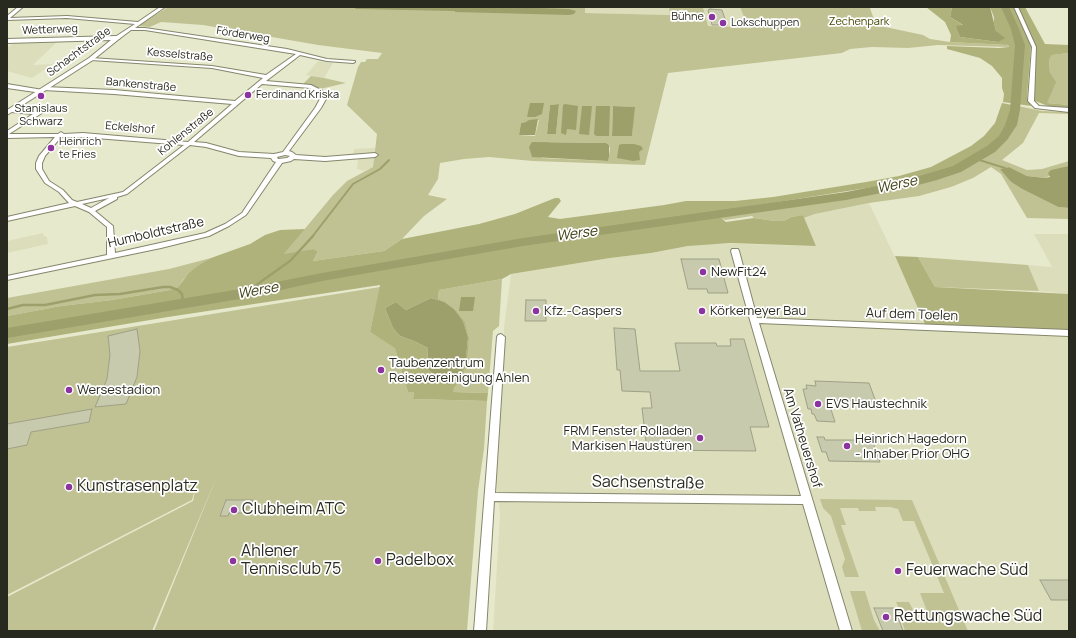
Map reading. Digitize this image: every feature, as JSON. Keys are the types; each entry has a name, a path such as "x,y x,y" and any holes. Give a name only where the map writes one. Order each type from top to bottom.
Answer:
{"street":[{"path":"7,18 21,7"},
{"name":"Schachtstraße","path":"9,111 91,59 130,28 163,7"},
{"path":"1016,7 1034,47 1031,101 1034,106 1041,108 1069,110"},
{"path":"7,18 67,17 139,23"},
{"name":"Förderweg","path":"130,28 287,50 298,54 327,60 353,62"},
{"name":"Wetterweg","path":"7,41 117,38"},
{"name":"Kohlenstraße","path":"7,219 125,193 190,143 267,77 298,54"},
{"name":"Kesselstraße","path":"91,59 212,67 267,77"},
{"path":"262,82 311,87 321,92 323,95 323,99 318,108 285,153"},
{"name":"Bankenstraße","path":"7,86 43,90 114,92 236,103"},
{"path":"7,135 39,113 9,111"},
{"path":"61,134 42,156 39,163 39,169 47,182 61,191 70,202 92,211 110,226 111,256"},
{"name":"Eckelshof","path":"7,135 61,134 190,143 206,145 239,154 289,160 292,157 325,159 375,155"},
{"name":"Eckelshof","path":"277,159 285,153 292,154 292,157"},
{"name":"Humboldtstraße","path":"7,278 207,235 244,214 277,159"},
{"path":"92,211 125,193"},
{"name":"Am Vatheuershof","path":"735,251 846,631"},
{"name":"Auf dem Toelen","path":"754,320 1069,333"},
{"path":"480,631 501,337"},
{"name":"Sachsenstraße","path":"489,496 807,500"}],"shaded area":[{"path":"356,7 509,7 569,9 576,11 574,14 569,15 355,9"},
{"path":"585,7 669,7 670,15 585,13"},
{"path":"703,7 740,7 748,27 708,26"},
{"path":"926,7 952,7 950,17 964,26 957,26 960,37 998,42 1000,36 996,31 994,17 990,7 1014,7 1031,46 1027,97 1031,106 1003,102 1004,94 1002,88 1002,78 992,66 980,58 947,49 947,46 999,48 1009,47 1008,45 950,42 951,35 945,22"},
{"path":"952,7 990,7 996,31 1005,38 998,42 960,37 956,26 963,25 950,17"},
{"path":"1017,7 1025,7 1045,44 1069,45 1069,53 1052,55 1049,60 1050,73 1056,82 1047,103 1069,105 1069,108 1048,106 1033,100 1036,48"},
{"path":"57,42 33,65 53,64 32,78 7,71 7,48 14,43"},
{"path":"318,61 333,63 324,78 306,75"},
{"path":"530,103 544,103 542,114 535,117 527,117"},
{"path":"1002,103 1012,105 1007,124 1000,136 988,148 955,167 931,176 905,182 714,212 726,222 754,218 784,221 791,217 803,215 816,246 730,243 688,246 511,274 502,279 439,290 438,299 442,301 431,298 406,310 396,302 385,308 393,328 400,336 428,348 427,369 448,385 466,358 468,337 463,321 452,307 456,310 465,322 469,338 467,359 462,379 454,388 453,392 488,393 487,401 413,399 414,392 408,392 395,348 370,332 380,285 168,317 7,344 7,316 61,306 112,300 170,290 178,287 189,273 200,264 211,258 250,244 265,235 280,230 305,229 284,254 313,249 318,251 313,261 384,251 402,239 479,224 515,214 555,198 559,198 561,201 548,217 560,219 686,201 735,201 773,197 899,176 931,167 971,146 984,136 995,123"},
{"path":"559,104 556,134 547,134 550,105"},
{"path":"563,105 578,106 576,130 567,129 566,135 561,133"},
{"path":"582,106 592,106 589,135 579,134"},
{"path":"596,106 610,106 609,136 596,136 594,134"},
{"path":"613,106 635,107 632,136 612,136"},
{"path":"538,119 535,135 519,135 521,123"},
{"path":"532,142 606,143 609,145 609,157 608,161 532,157 529,147"},
{"path":"634,144 641,146 643,149 639,152 640,160 633,161 617,158 619,145"},
{"path":"375,148 373,167 364,171 357,169 358,159 364,159 365,154 353,155 354,149"},
{"path":"1069,166 1069,208 1058,207 1022,189 1011,182 1000,169 1009,167 1027,176 1045,178 1050,177 1048,173 1051,170"},
{"path":"869,203 909,286 925,324 1069,330 1069,631 493,631 500,515 496,479 504,358 504,327 511,274 707,243 816,246 804,218 815,214"},
{"path":"43,233 44,236 47,237 48,244 7,253 7,241"},
{"path":"1034,234 1069,234 1069,294 1039,291 1028,265 1052,267"},
{"path":"895,256 918,257 935,287 1069,294 1069,330 925,324"},
{"path":"461,297 475,297 473,311 459,311"},
{"path":"431,298 444,302 454,309 463,321 468,337 466,358 459,380 448,385 427,369 428,348 400,336 393,328 385,308 396,302 406,310"}],"green space":[{"name":"Zechenpark","path":"168,7 585,7 585,13 670,15 669,7 703,7 708,26 748,27 740,7 863,7 870,8 876,25 923,35 930,39 950,42 1007,45 1009,47 938,45 908,48 872,47 850,49 842,53 668,73 645,165 533,161 489,157 440,163 438,179 428,195 447,199 424,216 402,239 384,251 313,261 318,251 313,249 283,255 333,195 347,181 373,167 377,134 347,105 358,67 361,62 365,62 367,59 378,59 382,53 318,45 203,25 161,22 150,27 138,26","holes":["559,104 556,134 547,134 550,105","613,106 634,107 632,136 612,136","539,120 535,136 519,135 521,123","549,142 606,143 609,145 610,149 608,161 541,158"]},
{"path":"1069,53 1069,105 1047,103 1050,73 1049,60 1052,55"},
{"path":"311,76 346,83 320,89 315,86 303,84"},
{"path":"1018,106 1042,111 1069,112 1069,114 1039,113 1023,143 1002,160 1027,170 1042,169 1069,161 1069,166 1045,178 1027,176 1009,167 1001,169 1011,182 1022,189 1058,207 1069,208 1069,219 1027,218 1001,174 991,167 973,178 951,187 919,196 869,203 815,214 804,218 803,215 791,217 784,221 775,221 754,218 752,216 725,220 717,216 853,197 911,186 938,179 961,170 995,149 1007,138 1015,125"},
{"path":"918,257 1028,265 1039,291 935,287"},
{"path":"211,258 200,264 183,280 178,287 170,290 112,300 61,306 7,316 7,298 169,269"},
{"path":"502,279 499,326 493,331 488,393 452,392 462,379 469,338 465,322 456,310 438,300 439,290"},
{"path":"380,287 370,332 395,347 408,392 414,392 413,399 487,401 467,631 154,631 219,471 152,631 7,631 7,597 193,501 196,486 192,500 7,595 7,347"},
{"path":"820,499 912,500 968,631 905,631 902,622 906,622 896,602 909,602 913,610 927,611 920,593 944,593 914,521 903,521 898,509 890,507 875,507 876,511 859,511 858,508 840,508 846,525 841,525 859,577 845,577 842,567 845,559 831,516 823,508"},
{"path":"850,591 865,591 874,620 880,631 862,631"}],"building":[{"path":"708,10 722,10 727,25 712,25"},
{"name":"NewFit24","path":"681,259 719,259 728,293 708,293 707,289 688,289"},
{"name":"Kfz.-Caspers","path":"526,300 546,300 546,321 525,321"},
{"path":"614,328 635,329 640,371 680,371 675,343 716,343 717,346 731,346 730,339 744,339 769,427 750,427 756,451 647,450 642,408 652,408 650,392 622,391 620,370 617,370"},
{"path":"137,329 140,351 137,377 126,404 95,407 107,379 110,355 108,336"},
{"path":"815,381 869,383 876,402 828,400 835,422 817,421 814,414 812,414 811,409 808,409 803,389 807,389 806,385 816,386"},
{"path":"92,409 89,422 31,432 27,445 7,449 7,424"},
{"name":"Heinrich Hagedorn - Inhaber Prior OHG","path":"817,437 824,437 825,440 872,440 880,462 829,461 826,452 822,452"},
{"name":"Clubheim ATC","path":"226,500 253,500 250,507 247,507 245,513 229,513 228,516 220,516"},
{"path":"1040,580 1069,580 1069,600 1051,600"},
{"name":"Rettungswache Süd","path":"874,608 895,608 903,631 883,631"}],"waterway":[{"name":"Werse","path":"7,333 240,294 322,277 523,242 846,196 907,184 933,177 957,169 991,149 1003,138 1011,125 1015,110 1020,45 1015,29 1005,7"},
{"path":"976,159 1005,168"},
{"path":"312,237 353,184 380,169 389,160"},
{"path":"240,294 252,288 290,261 313,236"},
{"path":"7,309 23,305 45,305 95,295 120,294 163,287 170,287 178,290 182,294 183,303"}],"place":[{"name":"Bühne","path":"712,17"},
{"name":"Lokschuppen","path":"723,23"},
{"name":"Ferdinand Kriska","path":"248,95"},
{"name":"Stanislaus Schwarz","path":"41,96"},
{"name":"Heinrich te Fries","path":"51,148"},
{"name":"NewFit24","path":"703,272"},
{"name":"Kfz.-Caspers","path":"536,311"},
{"name":"Körkemeyer Bau","path":"702,311"},
{"name":"Taubenzentrum Reisevereinigung Ahlen","path":"381,370"},
{"name":"Wersestadion","path":"69,390"},
{"name":"EVS Haustechnik","path":"818,404"},
{"name":"FRM Fenster Rolladen Markisen Haustüren","path":"700,438"},
{"name":"Heinrich Hagedorn - Inhaber Prior OHG","path":"847,446"},
{"name":"Kunstrasenplatz","path":"69,487"},
{"name":"Clubheim ATC","path":"234,510"},
{"name":"Ahlener Tennisclub 75","path":"233,561"},
{"name":"Padelbox","path":"378,561"},
{"name":"Feuerwache Süd","path":"898,571"},
{"name":"Rettungswache Süd","path":"886,617"}]}
